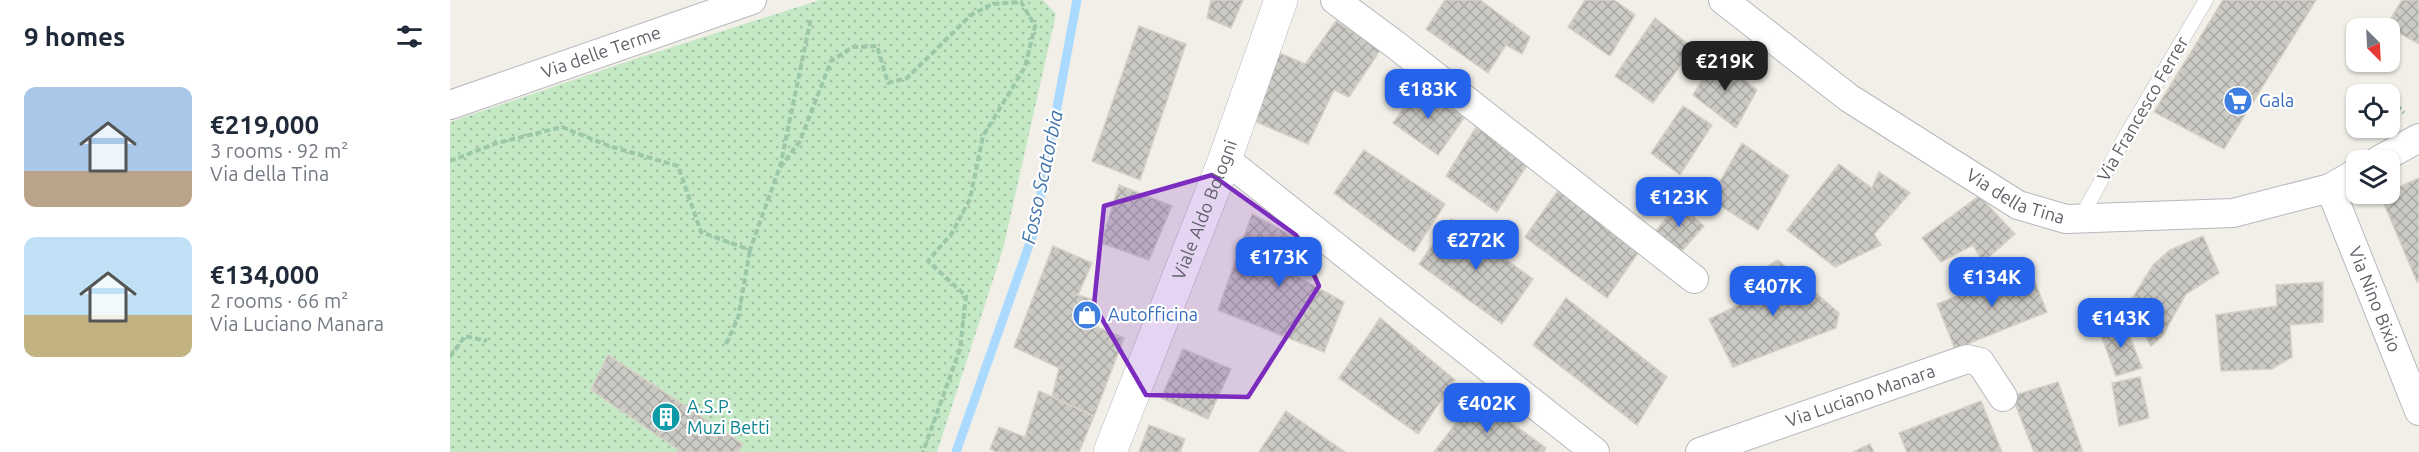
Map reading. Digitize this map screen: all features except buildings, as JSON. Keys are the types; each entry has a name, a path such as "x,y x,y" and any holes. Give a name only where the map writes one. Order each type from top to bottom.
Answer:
{"main road":[{"name":"Viale Aldo Bologni","path":"1110,452 1225,159 1281,0"}],"street":[{"name":"Via delle Terme","path":"450,105 752,0"},
{"path":"1335,0 1694,279"},
{"name":"Via della Tina","path":"1723,0 1849,99 2018,205 2066,219 2233,213 2330,188 2346,179"},
{"path":"2397,150 2419,138"},
{"path":"1225,159 1594,452"},
{"name":"Via Nino Bixio","path":"2330,188 2419,411"},
{"name":"Via Luciano Manara","path":"1700,452 1967,359 1980,362 2003,397"}],"lane":[{"name":"Via Francesco Ferrer","path":"2080,219 2129,130 2206,0"}],"path":[{"path":"779,169 800,141 831,61 853,47 876,46 888,83 907,78 971,15 992,4 1021,2 1035,26 1025,67 983,136 970,199 952,233 928,261 966,296 960,349 923,452"},
{"path":"726,344 738,318 750,250 779,169 811,18"},
{"path":"450,161 497,143 562,128 609,146 678,166 701,232 750,250"},
{"path":"450,357 465,336 487,341"}],"highlighted area":[{"path":"1212,175 1296,235 1319,286 1248,397 1146,395 1094,305 1104,206"}],"green space":[{"path":"820,0 1043,0 1056,14 1003,249 937,452 450,452 450,122 635,59"}],"waterway":[{"name":"Fosso Scatorbia","path":"956,452 1034,231 1077,0"}],"place":[{"name":"Gala","path":"2238,101"},
{"name":"Autofficina","path":"1087,315"},
{"name":"A.S.P. Muzi Betti","path":"666,417"}]}
